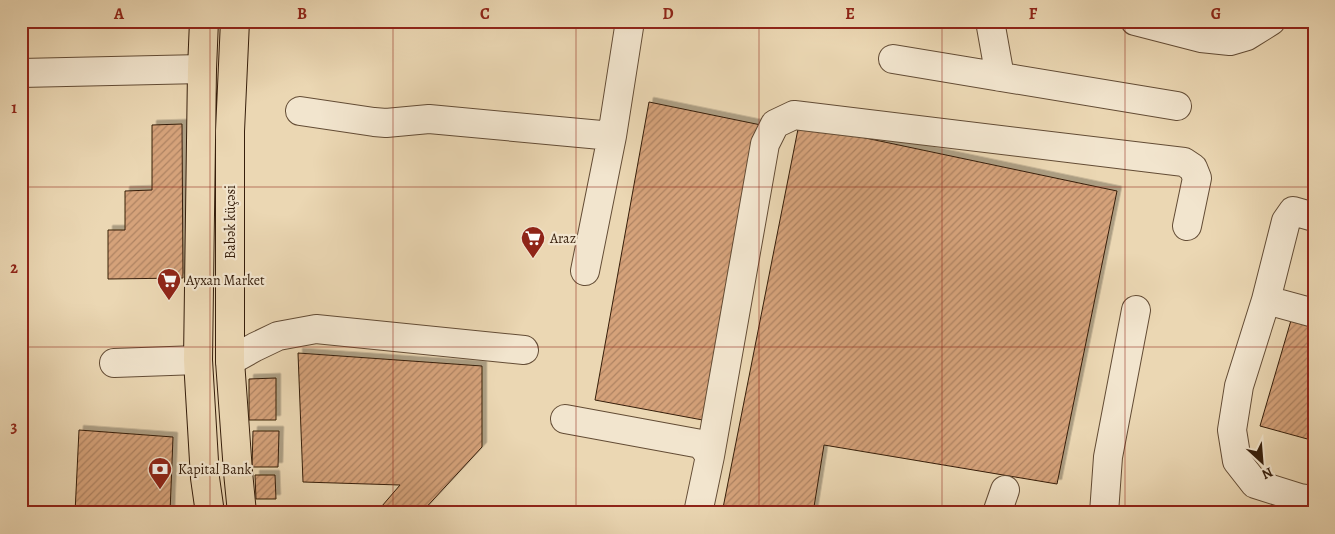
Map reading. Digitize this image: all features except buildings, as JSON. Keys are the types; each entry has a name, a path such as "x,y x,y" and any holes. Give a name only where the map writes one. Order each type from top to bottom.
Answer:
{"main road":[{"path":"204,21 198,360 205,478 210,513"},
{"name":"Babək küçəsi","path":"235,21 230,131 230,361 242,513"}],"street":[{"path":"585,272 612,136 630,21"},
{"path":"990,21 1000,77"},
{"path":"1135,21 1201,38 1230,42 1247,36 1271,21"},
{"path":"893,59 1177,106"},
{"path":"21,73 202,70"},
{"path":"300,111 386,123 429,119 612,136"},
{"path":"698,513 710,456 765,144 775,124 794,115 1184,162 1194,168 1197,178 1187,226"},
{"path":"1314,217 1293,211 1286,221 1266,300 1239,386 1232,430 1237,462 1255,484 1300,498 1314,500"},
{"path":"1266,300 1314,313"},
{"path":"1104,513 1108,457 1136,310"},
{"path":"230,361 278,336 316,329 524,350"},
{"path":"114,363 198,360"},
{"path":"565,418 701,444 710,456"}],"place":[{"name":"Araz","path":"533,259"},
{"name":"Ayxan Market","path":"169,301"},
{"name":"Kapital Bank","path":"160,490"}]}
